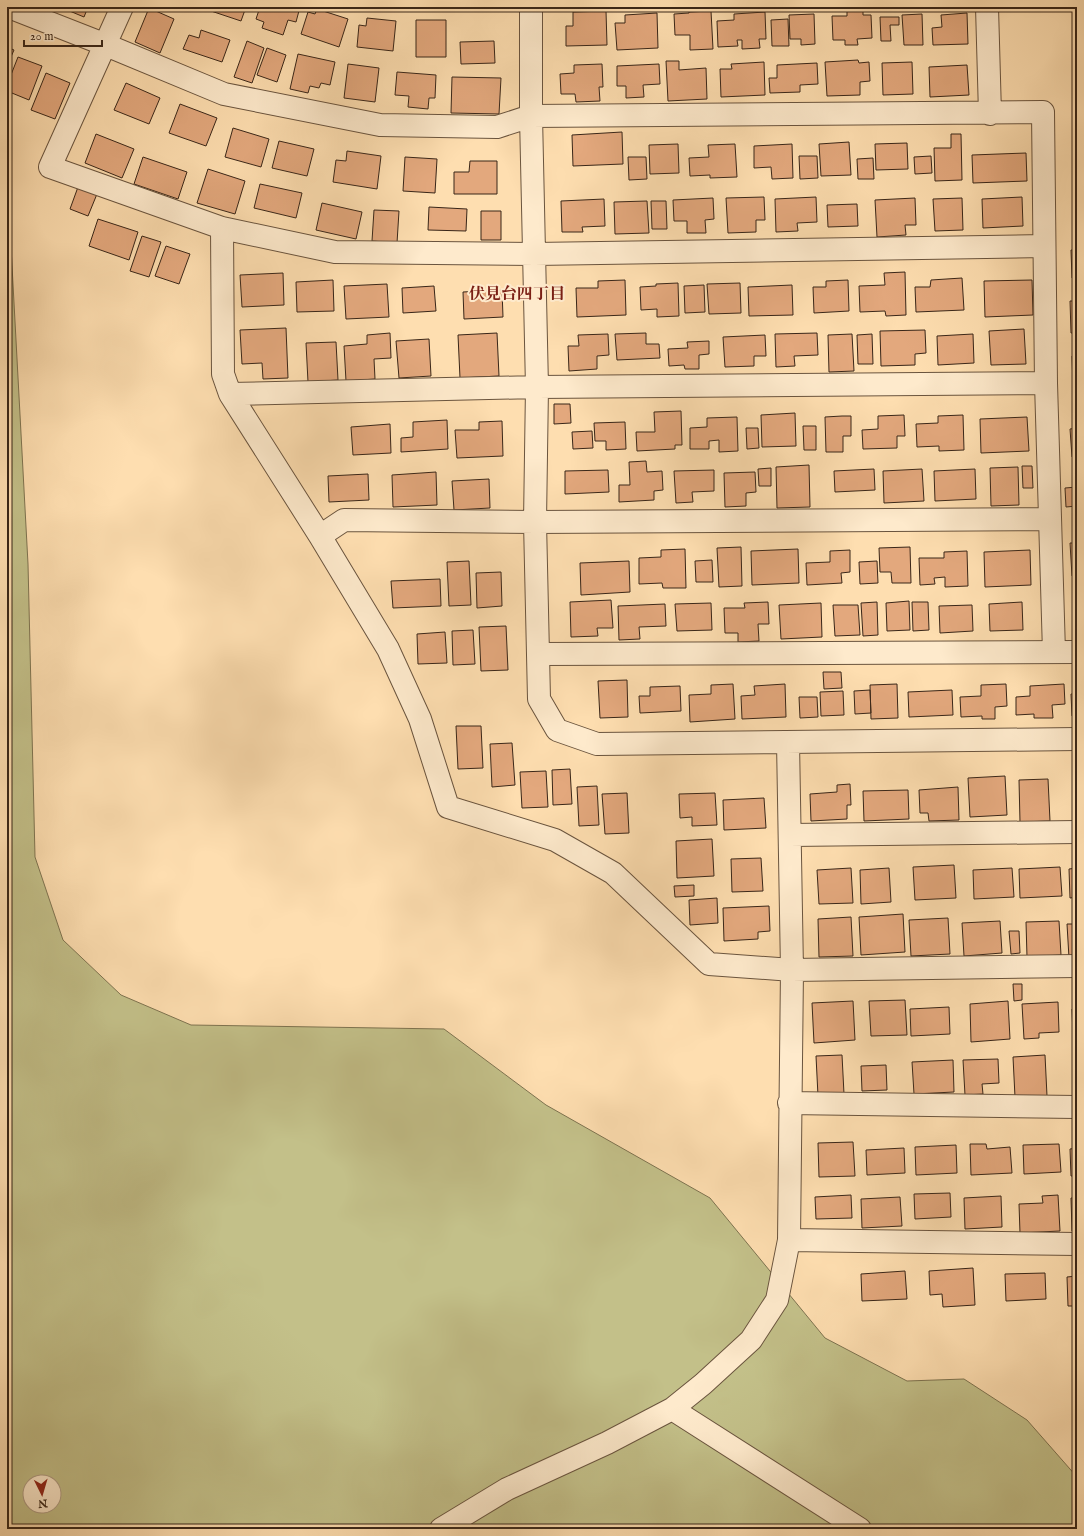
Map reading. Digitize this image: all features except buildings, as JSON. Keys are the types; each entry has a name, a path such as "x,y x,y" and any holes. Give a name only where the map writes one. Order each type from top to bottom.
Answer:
{"street":[{"path":"9,7 224,94 380,125 497,127 531,116 990,114 1043,112 1046,383 1054,652"},
{"path":"122,7 50,167 222,228 335,252 535,254 1044,246"},
{"path":"531,7 531,116 537,387 535,522 540,699 556,730 597,744 1077,739"},
{"path":"988,7 990,114"},
{"path":"222,228 223,374 230,394 320,536 388,649 420,719 448,807 555,840 613,873 709,964 792,970 1077,966"},
{"path":"230,394 537,387 1046,383"},
{"path":"320,536 344,520 535,522 1050,519"},
{"path":"539,654 1077,652"},
{"path":"442,1529 506,1489 607,1443 672,1409 703,1384 751,1340 777,1300 789,1240 789,1103 792,970 788,742"},
{"path":"790,835 1077,832"},
{"path":"789,1103 1077,1107"},
{"path":"789,1240 1077,1244"},
{"path":"672,1409 860,1529"}],"shaded area":[{"path":"7,172 28,564 35,857 63,940 121,995 191,1025 444,1029 546,1105 710,1198 825,1338 907,1381 964,1379 1027,1420 1077,1477 1077,1529 7,1529"}],"district":[{"name":"伏見台四丁目","path":"517,295"}]}
